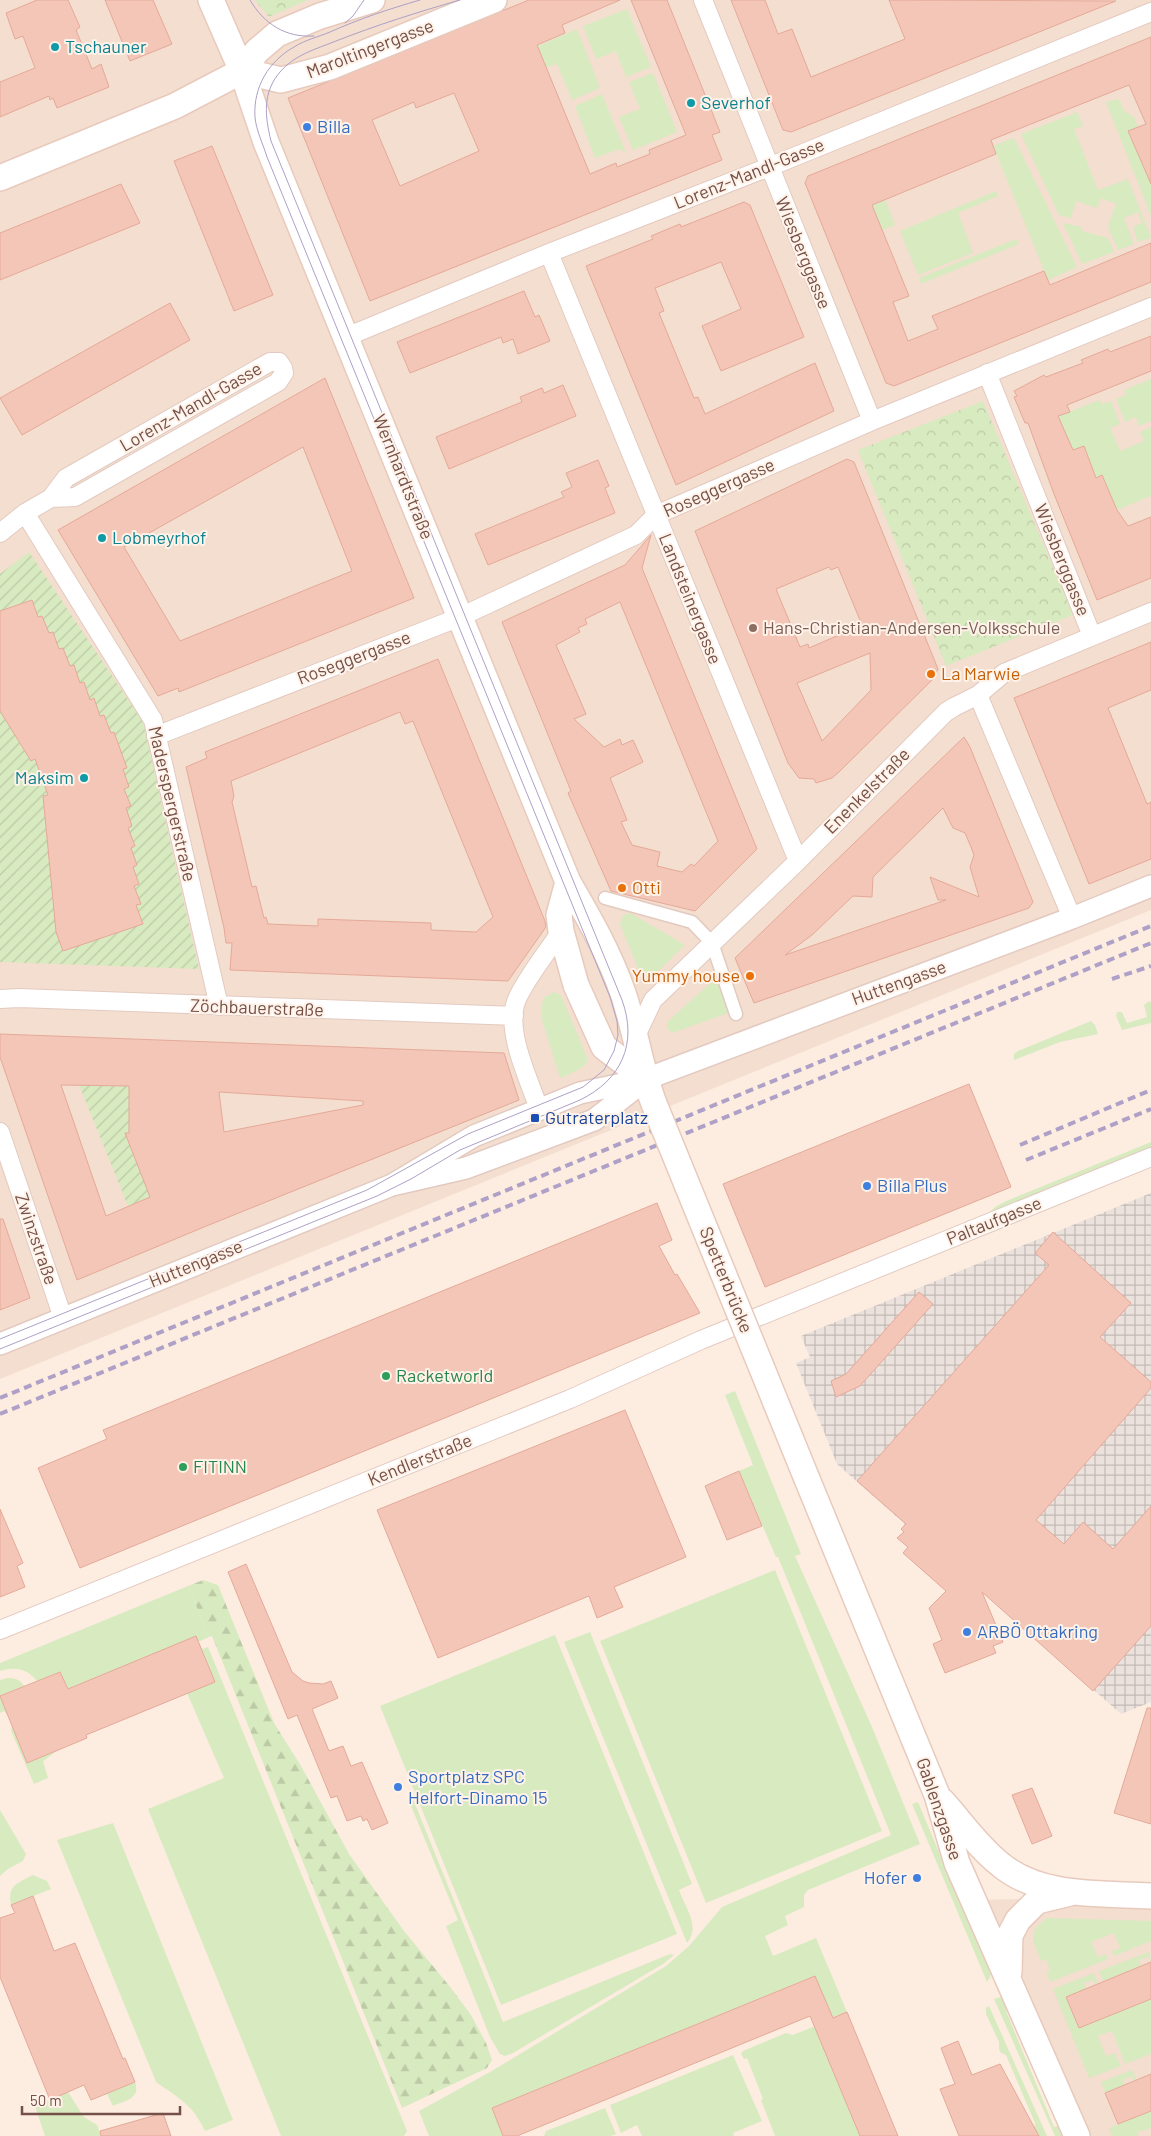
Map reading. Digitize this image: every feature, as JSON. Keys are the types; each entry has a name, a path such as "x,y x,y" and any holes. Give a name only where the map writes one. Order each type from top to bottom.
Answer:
{"main road":[{"name":"Wernhardtstraße","path":"211,0 242,72 266,142 568,882 595,926 622,993 646,1079"},
{"path":"0,178 174,106 242,72 257,51 278,34 320,16 372,0"},
{"name":"Maroltingergasse","path":"242,72 281,80 304,75 348,60 494,0"},
{"path":"568,882 559,915 561,931 576,985 600,1040 610,1053 646,1079"},
{"name":"Spetterbrücke","path":"646,1079 657,1111 807,1479"},
{"name":"Gablenzgasse","path":"807,1479 936,1795 957,1863 1077,2136"},
{"path":"936,1795 984,1850 1021,1879 1074,1892 1151,1896"},
{"path":"1009,1980 1010,1935 1018,1920 1037,1901 1074,1892"}],"street":[{"name":"Wiesberggasse","path":"703,0 768,167 872,421"},
{"name":"Lorenz-Mandl-Gasse","path":"346,337 549,253 768,167 1151,12"},
{"name":"Landsteinergasse","path":"549,253 798,861"},
{"name":"Roseggergasse","path":"156,736 460,617 636,536 656,515 872,421 1151,307"},
{"name":"Lorenz-Mandl-Gasse","path":"0,533 25,514 51,498 66,478 258,368 270,362 279,362 283,368 284,374 278,382 75,497 51,498"},
{"name":"Wiesberggasse","path":"987,373 1092,636"},
{"name":"Maderspergerstraße","path":"25,514 153,720 219,1006"},
{"name":"Enenkelstraße","path":"635,1038 653,1000 798,861 946,712 954,706 978,695 1004,673 1151,612"},
{"path":"978,695 1072,918"},
{"name":"Huttengasse","path":"0,1344 392,1184 474,1136 538,1109 580,1093 646,1079 1072,918 1151,886"},
{"path":"605,898 692,922 712,944 736,1014"},
{"path":"538,1109 515,1039 514,1016 517,1001 522,990 561,931"},
{"name":"Zöchbauerstraße","path":"0,999 19,998 514,1016"},
{"name":"Huttengasse","path":"392,1184 466,1168 594,1120 646,1079"},
{"name":"Zwinzstraße","path":"0,1132 63,1318"},
{"name":"Paltaufgasse","path":"838,1285 1151,1158"},
{"name":"Kendlerstraße","path":"0,1630 570,1399 702,1340 838,1285"}],"shaded area":[{"path":"0,0 1151,0 1151,910 0,1379"},
{"path":"1151,1193 1151,1702 1121,1714 946,1560 930,1577 903,1553 908,1547 897,1538 904,1532 901,1529 905,1524 837,1464 796,1363 810,1357 801,1336"},
{"path":"1151,1896 1151,2136 1064,2136 969,1900"}],"green space":[{"path":"255,0 308,0 269,17"},
{"path":"627,9 651,67 626,77 616,51 596,59 583,26"},
{"path":"577,29 600,88 572,100 557,64 539,70 535,40 538,46"},
{"path":"653,73 677,132 633,150 619,117 640,109 629,82"},
{"path":"602,94 626,153 619,149 595,158 575,106"},
{"path":"1117,99 1120,101 1124,111 1134,117 1138,127 1129,131 1151,185 1151,216 1106,102"},
{"path":"1077,112 1083,126 1074,129 1098,190 1128,179 1151,238 1138,242 1133,227 1142,223 1138,212 1124,218 1134,244 1118,250 1108,227 1116,204 1101,198 1097,208 1076,201 1071,218 1059,215 1021,134"},
{"path":"1014,138 1077,267 1048,280 993,146"},
{"path":"880,186 895,225 866,237 859,194"},
{"path":"996,191 998,196 958,213 973,253 918,275 900,231"},
{"path":"1063,223 1082,227 1082,231 1108,238 1114,252 1082,264"},
{"path":"1016,239 1019,244 921,284 919,278"},
{"path":"1151,379 1151,421 1139,426 1136,417 1125,422 1116,399 1126,395 1124,390"},
{"path":"1100,400 1102,404 1111,401 1120,424 1110,428 1120,451 1144,441 1140,432 1151,427 1151,496 1117,510 1102,476 1086,482 1078,462 1088,457 1084,446 1073,450 1058,416"},
{"path":"983,401 1073,615 946,666 858,450"},
{"path":"29,552 143,722 199,969 0,962 0,574"},
{"path":"630,913 685,945 652,977 645,977 639,971 620,924 623,915"},
{"path":"716,978 731,1012 672,1033 668,1029 667,1022"},
{"path":"554,992 561,995 588,1060 583,1067 562,1078 559,1075 541,1011 543,998"},
{"path":"1149,1001 1151,1003 1151,1023 1122,1030 1116,1016 1117,1012 1122,1012 1127,1023 1147,1017 1144,1005"},
{"path":"1091,1021 1095,1025 1098,1034 1060,1042 1014,1060 1014,1054 1018,1051"},
{"path":"79,1085 170,1087 147,1132 126,1133 132,1149 170,1189 128,1206"},
{"path":"1151,1142 1151,1153 984,1218 995,1207 1004,1202"},
{"path":"735,1391 801,1554 795,1556 872,1727 920,1844 808,1890 804,1895 804,1907 785,1916 788,1925 765,1936 773,1956 816,1938 847,2012 831,2019 814,1976 492,2108 503,2136 429,2136 419,2111 490,2072 666,1966 689,1946 722,1907 891,1835 778,1557 776,1557 739,1471 753,1465 725,1395"},
{"path":"775,1570 882,1831 706,1903 600,1641"},
{"path":"203,1580 218,1585 274,1723 301,1766 349,1854 404,1931 471,2015 486,2043 492,2060 487,2068 402,2108 212,1636 209,1637 188,1586"},
{"path":"188,1586 209,1637 198,1642 196,1637 68,1689 60,1672 37,1681 25,1671 11,1669 0,1671 0,1663"},
{"path":"590,1632 692,1884 679,1890 692,1924 691,1937 687,1943 564,1642"},
{"path":"555,1635 677,1934 501,2005 380,1706"},
{"path":"208,1647 407,2131 404,2136 281,2136 148,1809 224,1778 187,1693 215,1682 202,1649"},
{"path":"7,1678 19,1680 24,1686 0,1696 0,1680"},
{"path":"0,1696 8,1716 4,1711 0,1713"},
{"path":"12,1726 27,1763 57,1751 43,1761 48,1778 34,1784 11,1731"},
{"path":"413,1799 503,2022 670,1954 674,1955 663,1964 513,2053 505,2056 500,2054 490,2037 446,1926 458,1920 409,1801"},
{"path":"918,1802 941,1857 991,1962 991,1973 987,1982 912,1804"},
{"path":"0,1810 26,1854 23,1861 0,1876"},
{"path":"113,1823 233,2120 205,2131 190,2108 156,2082 57,1840"},
{"path":"33,1875 47,1881 51,1889 11,1905 12,1889 18,1883"},
{"path":"1047,1918 1151,1921 1151,1941 1114,1956 1112,1951 1120,1948 1114,1933 1091,1942 1098,1957 1106,1954 1108,1959 1050,1982 1046,1972 1050,1970 1046,1959 1041,1961 1033,1941 1035,1928"},
{"path":"1149,1952 1151,1961 1148,1957 1139,1960 1141,1966 1103,1981 1099,1971"},
{"path":"1094,1973 1098,1984 1093,1980 1084,1983 1086,1989 1066,1997 1079,2028 1151,1999 1151,2054 1125,2064 1112,2031 1098,2036 1106,2056 1115,2053 1121,2066 1089,2078 1053,1989"},
{"path":"1005,1998 1012,2007 1006,2011 1054,2127 1061,2125 1065,2136 1055,2136 994,1999"},
{"path":"989,2006 1047,2136 1033,2136 1035,2123 1006,2055 1001,2053 999,2049 999,2042 986,2014 986,2008"},
{"path":"815,2026 860,2136 775,2136 747,2058 744,2059 741,2054 743,2051 786,2033 793,2035"},
{"path":"733,2055 762,2121 733,2133 734,2136 642,2136 637,2125 621,2133 610,2105"},
{"path":"1132,2070 1137,2080 1134,2081 1132,2076 1123,2080 1125,2085 1105,2093 1101,2082"},
{"path":"135,2082 136,2092 134,2095 113,2106 107,2094"},
{"path":"68,2092 84,2117 97,2125 101,2136 45,2136 35,2106"},
{"path":"605,2108 616,2134 611,2136 544,2136 546,2131"},
{"path":"1151,2111 1151,2128 1137,2132 1138,2136 1112,2136 1109,2128"}],"building":[{"name":"Tschauner","path":"37,0 68,0 80,27 76,30 92,69 101,64 109,87 57,108 53,98 50,100 49,96 0,117 0,82 35,68 23,36 15,39 6,13"},
{"path":"105,0 153,0 172,44 130,61"},
{"path":"529,0 620,0 562,25 565,33 537,45 590,174 616,163 617,167 650,154 649,150 686,135 631,0 667,0 720,132 712,135 722,160 370,301 288,98","holes":["454,93 479,151 400,186 372,120 414,102 416,108"]},
{"path":"731,0 765,0 778,34 792,29 811,77 905,39 889,0 1116,1 791,132 783,130"},
{"path":"1151,37 1151,184 1128,131 1146,124 1129,85 991,140 996,154 872,205 909,296 893,302 908,341 938,329 932,316 1044,271 1050,285 1151,243 1151,282 894,386 886,383 805,183 808,176"},
{"path":"212,146 273,295 234,311 174,161"},
{"path":"121,184 140,223 0,280 0,233"},
{"path":"744,202 750,205 804,337 721,371 702,326 741,309 721,262 655,288 664,311 659,313 694,398 698,397 705,414 815,363 834,411 676,485 586,266 653,239 651,236 680,224 681,227"},
{"path":"524,291 535,317 539,315 550,341 518,354 513,339 503,343 501,337 410,373 397,342"},
{"path":"170,303 190,340 22,435 0,398"},
{"path":"1151,336 1151,371 1067,405 1070,412 1058,416 1073,450 1084,446 1096,478 1102,475 1117,510 1128,526 1151,517 1151,578 1097,600 1054,494 1028,423 1025,423 1014,397 1017,396 1014,391 1044,375 1046,377 1083,363 1081,360 1108,349 1110,352"},
{"name":"Lobmeyrhof","path":"325,378 414,598 179,692 178,688 158,696 58,530","holes":["303,447 352,571 180,641 124,547"]},
{"path":"563,385 576,416 449,469 436,437 522,402 520,397 542,388 544,393"},
{"path":"847,459 854,462 938,669 933,679 832,778 816,783 814,779 799,778 788,763 695,531","holes":["829,567 831,570 838,567 862,625 809,648 808,644 800,647 776,589","870,653 871,690 822,741 797,683"]},
{"path":"598,460 609,486 605,488 615,513 488,565 475,534 564,497 561,492 572,487 566,473"},
{"path":"651,535 642,568 757,849 695,911 611,891 568,793 571,791 502,622 625,565","holes":["620,602 718,841 694,866 691,864 682,872 657,866 660,852 632,845 621,822 627,820 610,778 643,762 633,740 622,745 620,739 604,747 574,719 586,714 556,645 580,632 578,628 587,624 585,619"]},
{"name":"Maksim","path":"32,600 38,617 42,616 49,633 53,632 59,649 63,648 70,666 74,665 80,683 84,682 90,700 94,698 100,716 104,715 111,733 114,732 127,768 123,769 129,787 124,789 131,806 126,808 132,826 128,828 135,846 131,848 137,865 133,867 139,884 134,886 141,904 136,905 143,924 63,951 56,932 43,796 48,795 35,759 31,761 0,711 0,611"},
{"path":"1151,642 1151,690 1108,708 1147,804 1151,802 1151,859 1089,884 1014,698"},
{"path":"438,659 546,927 508,981 230,970 232,943 226,943 186,767 207,758 205,752","holes":["400,712 405,724 413,721 493,917 476,932 431,930 431,923 318,919 318,926 268,924 266,917 264,918 256,886 252,887 232,802 234,796 231,781"]},
{"path":"964,737 970,747 1033,902 1029,908 754,1003 735,958","holes":["943,808 953,828 965,833 971,847 974,855 970,867 979,897 930,877 938,900 946,900 785,955 812,935 853,896 872,897 873,877"]},
{"path":"0,1034 504,1053 519,1100 77,1280 0,1057","holes":["61,1085 129,1086 129,1133 125,1133 150,1197 106,1216","219,1092 363,1101 363,1105 224,1132"]},
{"name":"Billa Plus","path":"969,1084 1011,1187 765,1287 723,1184"},
{"name":"Racketworld","path":"657,1203 672,1240 659,1246 700,1313 80,1568 38,1468 107,1439 103,1430"},
{"path":"0,1219 3,1219 30,1298 0,1310"},
{"path":"1053,1232 1131,1303 1100,1337 1151,1382 1151,1388 1036,1520 1064,1544 1083,1522 1113,1549 1151,1506 1151,1626 1093,1691 982,1592 1003,1642 993,1646 996,1653 945,1673 933,1644 942,1640 929,1608 946,1591 903,1553 908,1547 897,1538 904,1532 901,1529 906,1524 857,1481 1049,1265 1035,1253"},
{"path":"919,1292 933,1304 860,1386 836,1397 831,1381 846,1374"},
{"path":"625,1410 686,1557 614,1587 623,1607 597,1618 589,1596 438,1658 377,1510"},
{"path":"739,1471 762,1526 727,1540 705,1486"},
{"path":"0,1509 23,1563 17,1566 25,1587 0,1597"},
{"path":"246,1564 292,1672 303,1681 309,1683 323,1684 331,1681 338,1698 312,1709 329,1751 343,1746 351,1766 362,1762 388,1823 372,1830 367,1819 363,1821 361,1816 347,1821 337,1796 331,1798 297,1715 288,1719 228,1572"},
{"path":"196,1636 215,1682 86,1735 87,1738 27,1763 0,1696 60,1672 68,1689"},
{"path":"1147,1708 1151,1708 1151,1824 1114,1813"},
{"path":"1032,1788 1052,1836 1032,1844 1012,1795"},
{"path":"33,1896 54,1951 75,1943 123,2059 125,2058 135,2082 91,2100 84,2085 50,2100 0,1977 0,1918 15,1913 11,1905"},
{"path":"1151,1962 1151,1999 1079,2028 1066,1997"},
{"path":"815,1976 833,2018 847,2012 898,2136 860,2136 810,2016 517,2136 503,2136 492,2108"},
{"path":"958,2041 972,2075 1000,2064 1039,2136 959,2136 940,2089 955,2084 941,2048"},
{"path":"1151,2074 1151,2111 1118,2124 1105,2093"},
{"path":"163,2113 171,2136 101,2136 100,2131"}],"tram line":[{"path":"250,0 262,16 277,28 294,35 314,36"},
{"path":"345,23 353,16 364,0"},
{"path":"0,1339 367,1190 468,1134 583,1087 604,1070 614,1051 618,1035 617,1021 610,997 267,157 255,117 257,95 264,76 270,67 285,53 303,42 420,0"},
{"path":"0,1349 377,1196 411,1179 460,1150 580,1100 594,1092 616,1071 627,1046 628,1031 622,1000 271,141 267,123 266,105 270,88 280,72 292,61 313,50 367,30 460,0"}],"railway":[{"path":"0,1398 1151,926"},
{"path":"0,1414 1151,943"},
{"path":"1112,979 1151,966"},
{"path":"1020,1145 1151,1090"},
{"path":"1026,1160 1151,1109"}],"place":[{"name":"Tschauner","path":"55,47"},
{"name":"Severhof","path":"691,103"},
{"name":"Billa","path":"307,127"},
{"name":"Lobmeyrhof","path":"102,538"},
{"name":"Hans-Christian-Andersen-Volksschule","path":"753,628"},
{"name":"La Marwie","path":"931,674"},
{"name":"Maksim","path":"84,778"},
{"name":"Otti","path":"622,888"},
{"name":"Yummy house","path":"750,976"},
{"name":"Gutraterplatz","path":"535,1118"},
{"name":"Billa Plus","path":"867,1186"},
{"name":"Racketworld","path":"386,1376"},
{"name":"FITINN","path":"183,1467"},
{"name":"ARBÖ Ottakring","path":"967,1632"},
{"name":"Sportplatz SPC Helfort-Dinamo 15","path":"398,1787"},
{"name":"Hofer","path":"917,1878"}]}
